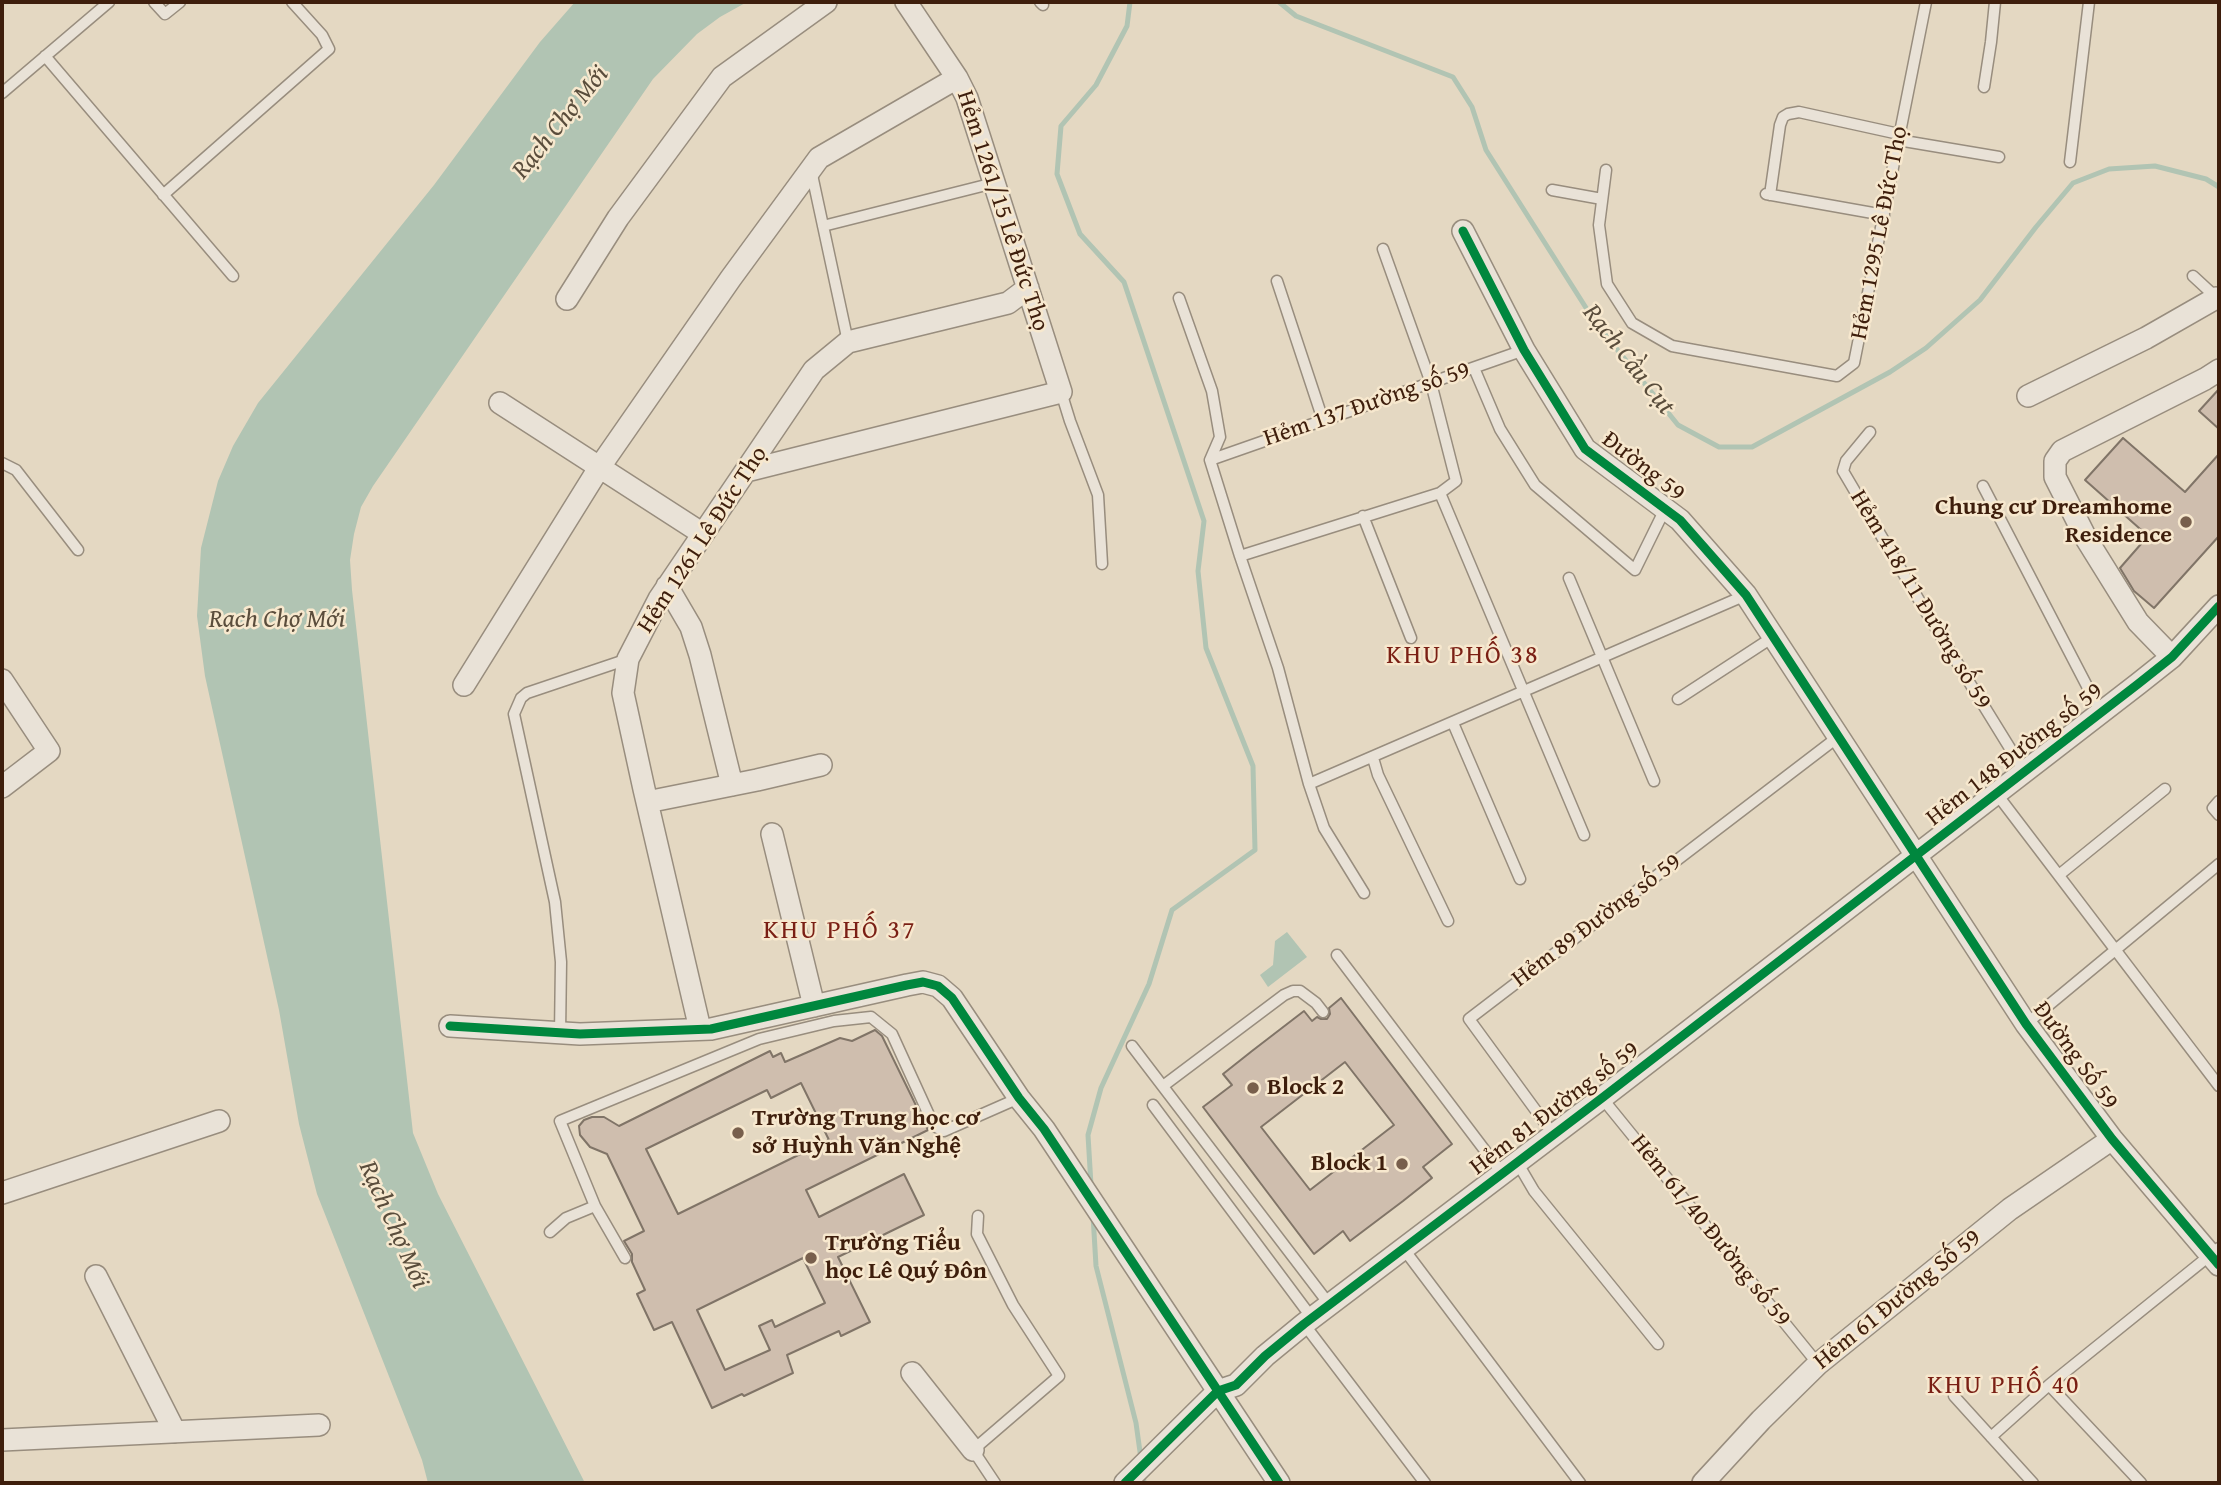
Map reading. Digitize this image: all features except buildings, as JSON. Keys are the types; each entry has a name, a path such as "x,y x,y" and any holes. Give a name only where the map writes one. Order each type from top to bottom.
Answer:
{"street":[{"path":"567,299 618,218 722,77 826,2"},
{"name":"Hẻm 1261/15 Lê Đức Thọ","path":"906,2 957,78 967,98 1062,393"},
{"path":"464,685 599,468 818,158 957,78"},
{"name":"Đường 59","path":"1463,231 1524,350 1585,449 1680,520 1746,595 1916,856"},
{"name":"Hẻm 1261 Lê Đức Thọ","path":"701,1029 623,692 628,659 667,586 814,370 848,342 1008,303 1028,288"},
{"path":"2028,396 2218,299"},
{"path":"2172,657 2138,622 2087,540 2055,477 2055,461 2062,451 2219,370"},
{"path":"746,471 1062,393"},
{"path":"500,403 703,534"},
{"path":"667,586 691,627 732,785"},
{"name":"Hẻm 148 Đường số 59","path":"1916,856 2172,657 2219,606"},
{"path":"2,680 49,751 2,787"},
{"path":"647,802 821,765"},
{"path":"772,834 814,1006"},
{"name":"Đường Số 59","path":"1916,856 2026,1024 2112,1139 2216,1256"},
{"name":"Hẻm 81 Đường số 59","path":"1128,1480 1218,1391 1236,1385 1265,1356 1315,1315 1916,856"},
{"path":"450,1026 560,1034 701,1029 923,982 938,986 952,998 1019,1098 1044,1129 1279,1483"},
{"path":"2,1193 219,1121"},
{"name":"Hẻm 61 Đường Số 59","path":"1703,1483 1818,1364 2010,1209 2112,1139"},
{"path":"96,1276 175,1432"},
{"path":"912,1373 973,1450"},
{"path":"2,1440 319,1425"}],"lane":[{"path":"2,93 109,2"},
{"path":"154,2 165,13 180,2"},
{"path":"163,195 329,49 322,35 292,2"},
{"name":"Hẻm 1295 Lê Đức Thọ","path":"1606,170 1599,225 1607,284 1632,323 1672,346 1837,376 1854,363 1926,2"},
{"path":"1984,87 1992,42 1995,2"},
{"path":"2070,162 2090,2"},
{"path":"45,56 233,276"},
{"path":"1884,215 1767,194 1783,117 1799,112 1999,158"},
{"path":"811,167 848,342"},
{"path":"823,226 994,183"},
{"path":"1552,190 1602,199"},
{"path":"1240,556 1440,493 1456,481 1431,383 1383,249"},
{"path":"2193,275 2218,299"},
{"path":"1277,281 1323,420"},
{"path":"1180,298 1212,391 1220,436 1210,460 1278,668 1310,784 1324,828 1364,893"},
{"name":"Hẻm 137 Đường số 59","path":"1210,460 1524,350"},
{"path":"1474,368 1500,429 1535,485 1634,570 1665,509"},
{"path":"1062,393 1069,421 1098,495 1102,564"},
{"name":"Hẻm 418/11 Đường số 59","path":"1870,432 1846,461 1843,471 2024,771"},
{"path":"2,463 16,470 78,550"},
{"path":"1983,486 2101,713"},
{"path":"1440,493 1584,835"},
{"path":"1363,516 1411,638"},
{"path":"1569,578 1654,782"},
{"path":"1310,784 1746,595"},
{"path":"1678,699 1773,637"},
{"path":"560,1034 561,962 555,902 514,714 521,698 527,693 628,659"},
{"path":"1453,723 1520,879"},
{"name":"Hẻm 89 Đường số 59","path":"1553,1134 1469,1019 1838,737"},
{"path":"1373,758 1378,775 1448,921"},
{"path":"2059,875 2165,789"},
{"path":"1996,793 2219,1086"},
{"path":"2026,1024 2219,863"},
{"path":"1337,955 1509,1167 1534,1191 1658,1345"},
{"path":"1163,1086 1283,995 1300,991 1323,1012"},
{"path":"625,1258 595,1206 560,1121 772,1036 834,1021 871,1017 892,1034 934,1126 944,1131 1019,1098"},
{"path":"1132,1046 1163,1086 1425,1483"},
{"name":"Hẻm 61/40 Đường số 59","path":"1602,1098 1818,1364"},
{"path":"1153,1105 1315,1315"},
{"path":"550,1232 566,1218 595,1206"},
{"path":"978,1216 977,1234 983,1246 1013,1305 1059,1376 973,1450 995,1483"},
{"path":"1403,1248 1580,1483"},
{"path":"1992,1437 2049,1385 2216,1256"},
{"path":"2049,1385 2141,1483"},
{"path":"1954,1396 2033,1483"}],"water":[{"name":"Rạch Chợ Mới","path":"575,2 747,2 697,34 653,79 373,486 361,507 354,534 350,560 352,590 413,1133 438,1194 585,1483 428,1483 422,1460 317,1194 299,1124 279,1010 205,676 197,616 201,548 218,481 233,446 258,403 434,185 540,42"},
{"path":"1287,932 1307,957 1268,987 1260,975 1273,965 1275,941"}],"waterway":[{"path":"1091,1185 1088,1135 1101,1088 1149,984 1172,910 1255,850 1253,766 1206,648 1198,571 1204,521 1124,282 1080,234 1057,174 1061,126 1096,85 1127,26 1130,2"},
{"name":"Rạch Cầu Cụt","path":"1279,2 1296,16 1453,77 1472,107 1486,150 1595,322 1678,425 1719,447 1752,447 1890,372 1926,348 1980,300 2073,183 2109,169 2155,166 2206,179 2219,187"},
{"path":"1093,1215 1096,1266 1136,1423 1141,1459"},
{"path":"1143,1472 1144,1483"}],"cycle path":[{"path":"1463,231 1524,350 1585,449 1680,520 1746,595 2026,1024 2112,1139 2219,1265"},
{"path":"1125,1483 1218,1391 1236,1385 1265,1356 1304,1324 1602,1098 2138,684 2172,657 2219,606"},
{"path":"450,1026 580,1034 711,1029 907,985 923,982 938,986 952,998 1019,1098 1044,1129 1279,1483"}],"place":[{"name":"Chung cư Dreamhome Residence","path":"2186,522"},
{"name":"Block 2","path":"1253,1088"},
{"name":"Trường Trung học cơ sở Huỳnh Văn Nghệ","path":"738,1133"},
{"name":"Block 1","path":"1402,1164"},
{"name":"Trường Tiểu học Lê Quý Đôn","path":"811,1258"}],"district":[{"name":"KHU PHỐ 38","path":"1463,656"},
{"name":"KHU PHỐ 37","path":"840,931"},
{"name":"KHU PHỐ 40","path":"2004,1386"}]}
